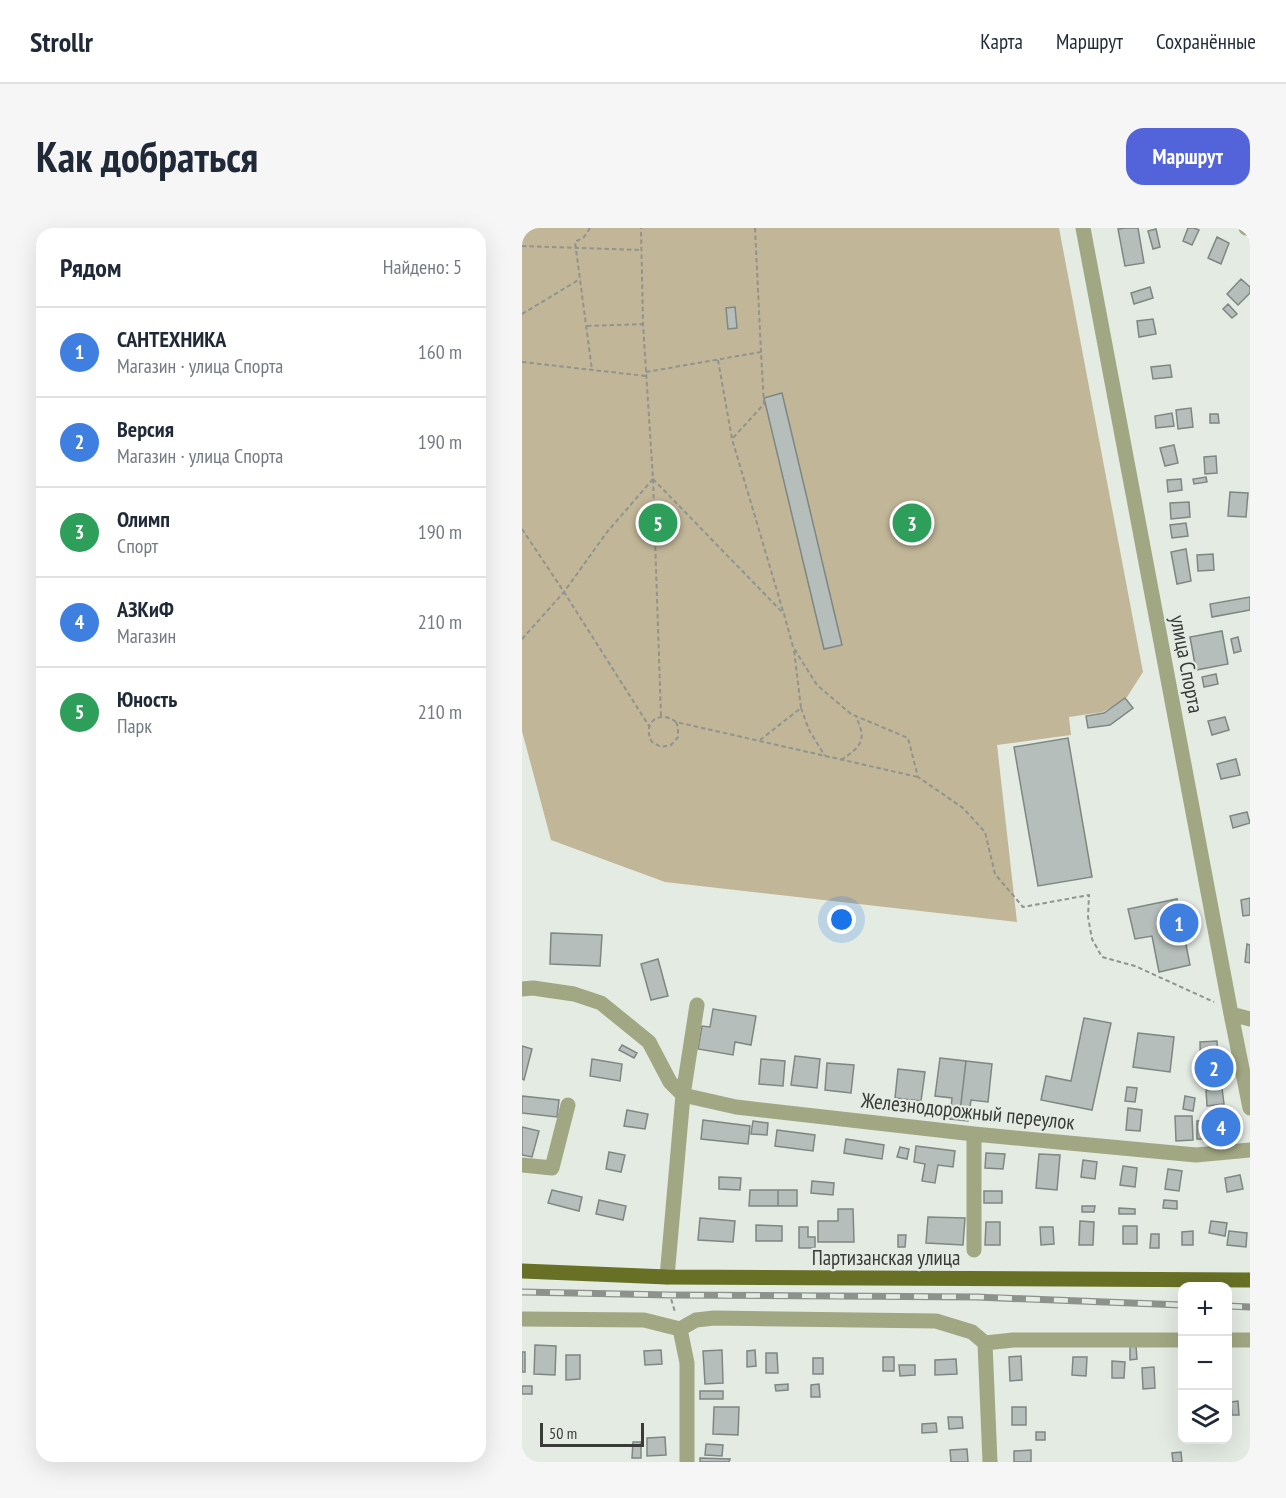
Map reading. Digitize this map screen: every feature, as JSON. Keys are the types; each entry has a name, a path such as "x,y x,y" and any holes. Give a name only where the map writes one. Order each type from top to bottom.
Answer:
{"main road":[{"name":"Партизанская улица","path":"522,1271 667,1277 1250,1280"}],"street":[{"name":"улица Спорта","path":"1083,228 1250,1108"},
{"path":"522,989 533,988 574,994 601,1003 649,1042 670,1082 683,1095"},
{"path":"667,1277 683,1095 697,1005"},
{"path":"1231,1014 1250,1019"},
{"name":"Железнодорожный переулок","path":"683,1095 736,1107 974,1134 1196,1155 1250,1150"},
{"path":"522,1165 552,1167 568,1105"},
{"path":"974,1134 974,1250"},
{"path":"522,1319 644,1320 680,1329 696,1320 714,1318 936,1322 972,1332 986,1343 1013,1340 1178,1340"},
{"path":"680,1329 687,1363 687,1462"},
{"path":"1232,1340 1250,1340"},
{"path":"986,1343 990,1462"}],"path":[{"path":"590,228 584,237 575,242 592,370"},
{"path":"641,228 643,324 653,479 661,717"},
{"path":"732,439 764,404 754,228"},
{"path":"522,246 642,250"},
{"path":"522,314 580,279"},
{"path":"587,326 643,324"},
{"path":"522,362 646,374 761,352"},
{"path":"718,360 732,439 793,647 801,708 809,730 825,756"},
{"path":"522,639 564,592 607,532 653,479"},
{"path":"653,479 784,614"},
{"path":"522,529 649,726"},
{"path":"793,647 817,685 851,714 908,738 918,777"},
{"path":"759,741 801,708"},
{"path":"676,722 678,738 671,745 661,747 651,742 649,726 661,717 667,717 676,722 918,777 963,808 985,832 995,874 1023,907 1089,896 1088,917 1092,939 1102,957 1135,966 1212,1001 1231,1014"},
{"path":"842,760 857,750 862,740 862,728 856,717"},
{"path":"667,1277 680,1329"}],"shaded area":[{"path":"522,228 1059,228 1143,672 1127,697 1103,712 1069,717 1071,735 997,745 1017,922 665,882 551,840 522,731"}],"building":[{"path":"1138,228 1144,263 1125,266 1118,229"},
{"path":"1188,228 1199,230 1192,245 1183,241"},
{"path":"1156,229 1160,247 1153,249 1148,231"},
{"path":"1217,237 1229,243 1221,264 1208,258"},
{"path":"1241,279 1250,287 1250,293 1238,305 1227,294"},
{"path":"1150,287 1153,298 1134,304 1131,293"},
{"path":"1228,304 1237,314 1232,318 1223,309"},
{"path":"735,307 737,328 728,329 726,308"},
{"path":"1153,319 1156,334 1139,337 1137,321"},
{"path":"1170,365 1172,377 1153,379 1151,367"},
{"path":"782,393 842,645 824,649 764,398"},
{"path":"1191,408 1193,427 1178,429 1176,410"},
{"path":"1172,413 1174,426 1156,428 1155,416"},
{"path":"1210,414 1218,414 1219,423 1210,423"},
{"path":"1174,445 1178,463 1165,466 1160,448"},
{"path":"1216,456 1217,473 1205,474 1204,457"},
{"path":"1206,477 1207,482 1194,484 1193,479"},
{"path":"1181,479 1182,490 1168,492 1167,480"},
{"path":"1230,492 1248,493 1246,517 1228,516"},
{"path":"1189,502 1190,517 1171,519 1170,503"},
{"path":"1186,523 1188,536 1172,538 1170,525"},
{"path":"1186,549 1191,581 1177,584 1171,552"},
{"path":"1213,554 1214,570 1198,571 1197,555"},
{"path":"1250,597 1250,610 1212,617 1210,604"},
{"path":"1222,631 1228,664 1196,670 1190,637"},
{"path":"1238,637 1241,651 1234,653 1231,639"},
{"path":"1216,674 1218,684 1204,687 1202,677"},
{"path":"1125,698 1133,708 1110,725 1088,728 1086,716 1104,713"},
{"path":"1225,717 1229,730 1212,735 1208,721"},
{"path":"1068,738 1092,877 1038,886 1014,747"},
{"path":"1236,759 1240,775 1221,779 1217,764"},
{"path":"1247,812 1250,823 1233,828 1230,816"},
{"path":"1250,898 1250,915 1243,916 1241,900"},
{"path":"1177,899 1190,965 1159,972 1152,936 1135,939 1128,909"},
{"path":"551,933 602,935 600,966 550,964"},
{"path":"1247,944 1250,945 1250,963 1245,962"},
{"path":"658,959 668,996 651,1000 641,964"},
{"path":"713,1009 756,1016 751,1045 735,1042 733,1055 698,1049 702,1026 710,1027"},
{"path":"1084,1018 1111,1023 1092,1110 1041,1100 1046,1076 1071,1081"},
{"path":"1138,1033 1174,1037 1170,1072 1133,1067"},
{"path":"1217,1041 1218,1082 1201,1083 1200,1042"},
{"path":"622,1045 637,1053 634,1058 619,1050"},
{"path":"522,1046 532,1049 524,1080 522,1079"},
{"path":"795,1056 820,1059 817,1088 791,1085"},
{"path":"940,1058 966,1061 959,1120 950,1119 952,1098 935,1096"},
{"path":"592,1059 622,1064 620,1081 590,1076"},
{"path":"761,1059 785,1061 783,1086 759,1084"},
{"path":"966,1061 992,1064 988,1102 971,1100 968,1121 959,1120"},
{"path":"827,1063 854,1065 851,1093 825,1090"},
{"path":"898,1069 925,1072 921,1101 895,1098"},
{"path":"1127,1087 1137,1088 1135,1102 1125,1101"},
{"path":"1222,1088 1224,1104 1207,1106 1206,1090"},
{"path":"522,1096 559,1100 557,1117 522,1113"},
{"path":"1185,1096 1195,1098 1193,1111 1183,1109"},
{"path":"1128,1108 1142,1110 1140,1131 1126,1130"},
{"path":"627,1110 648,1114 645,1129 624,1126"},
{"path":"1175,1116 1192,1116 1193,1140 1176,1141"},
{"path":"703,1120 750,1126 748,1144 701,1139"},
{"path":"1229,1120 1229,1135 1214,1136 1213,1121"},
{"path":"753,1121 768,1123 767,1135 751,1134"},
{"path":"1197,1121 1211,1121 1211,1139 1197,1139"},
{"path":"522,1127 539,1131 532,1157 522,1155"},
{"path":"777,1130 815,1135 813,1151 775,1146"},
{"path":"846,1139 884,1145 882,1159 844,1153"},
{"path":"916,1146 955,1151 953,1167 938,1165 935,1183 922,1181 925,1164 914,1162"},
{"path":"900,1147 909,1149 907,1159 897,1157"},
{"path":"609,1152 625,1155 621,1172 606,1169"},
{"path":"986,1153 1005,1154 1003,1169 985,1168"},
{"path":"1039,1154 1060,1155 1057,1190 1036,1188"},
{"path":"1083,1160 1097,1162 1095,1179 1081,1177"},
{"path":"1123,1166 1137,1168 1135,1187 1120,1185"},
{"path":"1168,1169 1182,1171 1179,1191 1165,1189"},
{"path":"1240,1175 1243,1189 1227,1192 1225,1178"},
{"path":"719,1177 741,1178 740,1190 719,1189"},
{"path":"812,1181 834,1183 833,1195 811,1193"},
{"path":"552,1190 582,1197 579,1211 548,1203"},
{"path":"750,1190 778,1190 778,1206 749,1206"},
{"path":"778,1190 797,1190 797,1206 778,1206"},
{"path":"984,1191 1002,1191 1002,1203 984,1203"},
{"path":"599,1200 626,1206 623,1220 596,1214"},
{"path":"1164,1200 1177,1201 1177,1209 1163,1208"},
{"path":"1082,1206 1095,1206 1094,1212 1082,1212"},
{"path":"1119,1208 1135,1209 1135,1214 1119,1214"},
{"path":"838,1209 853,1209 854,1242 818,1242 818,1221 838,1221"},
{"path":"928,1217 965,1218 963,1245 926,1243"},
{"path":"700,1218 735,1221 733,1242 698,1240"},
{"path":"1080,1221 1094,1222 1093,1245 1079,1245"},
{"path":"1211,1221 1227,1223 1225,1236 1209,1233"},
{"path":"986,1222 1000,1222 1000,1245 985,1245"},
{"path":"756,1225 782,1226 782,1241 756,1241"},
{"path":"1123,1226 1137,1226 1137,1244 1123,1244"},
{"path":"799,1227 808,1227 808,1237 815,1237 815,1248 799,1248"},
{"path":"1040,1227 1053,1227 1054,1244 1041,1245"},
{"path":"1193,1231 1193,1245 1182,1245 1182,1232"},
{"path":"1229,1231 1247,1233 1246,1247 1227,1245"},
{"path":"1151,1234 1159,1234 1159,1248 1150,1248"},
{"path":"898,1235 906,1235 905,1247 898,1247"},
{"path":"535,1345 556,1346 555,1375 534,1374"},
{"path":"1130,1346 1136,1346 1137,1359 1130,1360"},
{"path":"661,1350 662,1364 645,1365 644,1351"},
{"path":"722,1350 723,1383 705,1384 703,1351"},
{"path":"755,1350 756,1366 747,1367 747,1351"},
{"path":"522,1352 525,1352 525,1372 522,1372"},
{"path":"766,1353 777,1353 778,1373 766,1373"},
{"path":"566,1355 580,1355 580,1379 566,1380"},
{"path":"1021,1356 1022,1380 1010,1381 1009,1357"},
{"path":"883,1357 894,1357 894,1371 883,1371"},
{"path":"1073,1357 1087,1357 1086,1376 1072,1375"},
{"path":"813,1358 823,1358 823,1374 813,1374"},
{"path":"956,1359 957,1374 935,1375 935,1360"},
{"path":"1112,1361 1125,1362 1124,1378 1112,1378"},
{"path":"899,1365 915,1365 915,1375 900,1376"},
{"path":"1154,1367 1155,1388 1143,1389 1142,1368"},
{"path":"788,1384 788,1390 776,1391 775,1385"},
{"path":"819,1384 820,1397 811,1397 811,1385"},
{"path":"522,1386 532,1386 532,1394 522,1394"},
{"path":"700,1391 723,1391 723,1399 700,1399"},
{"path":"1238,1401 1239,1415 1232,1415 1232,1402"},
{"path":"714,1407 739,1407 738,1435 713,1434"},
{"path":"1012,1407 1026,1407 1026,1425 1012,1425"},
{"path":"948,1417 962,1417 963,1428 949,1429"},
{"path":"936,1423 937,1432 922,1433 922,1424"},
{"path":"1036,1432 1045,1432 1045,1440 1036,1440"},
{"path":"665,1437 666,1455 647,1456 647,1438"},
{"path":"633,1442 641,1442 641,1458 632,1458"},
{"path":"706,1444 723,1445 722,1456 705,1455"},
{"path":"967,1449 968,1462 951,1462 950,1450"},
{"path":"1031,1450 1031,1462 1014,1462 1014,1451"},
{"path":"1181,1452 1182,1462 1173,1462 1172,1453"},
{"path":"700,1458 730,1459 729,1462 700,1462"}],"railway":[{"path":"522,1292 976,1297 1178,1305"},
{"path":"1232,1306 1250,1307"}],"place":[{"name":"Юность","path":"658,523"},
{"name":"Олимп","path":"912,523"},
{"name":"САНТЕХНИКА","path":"1179,923"},
{"name":"Версия","path":"1214,1068"},
{"name":"АЗКиФ","path":"1221,1127"}]}
